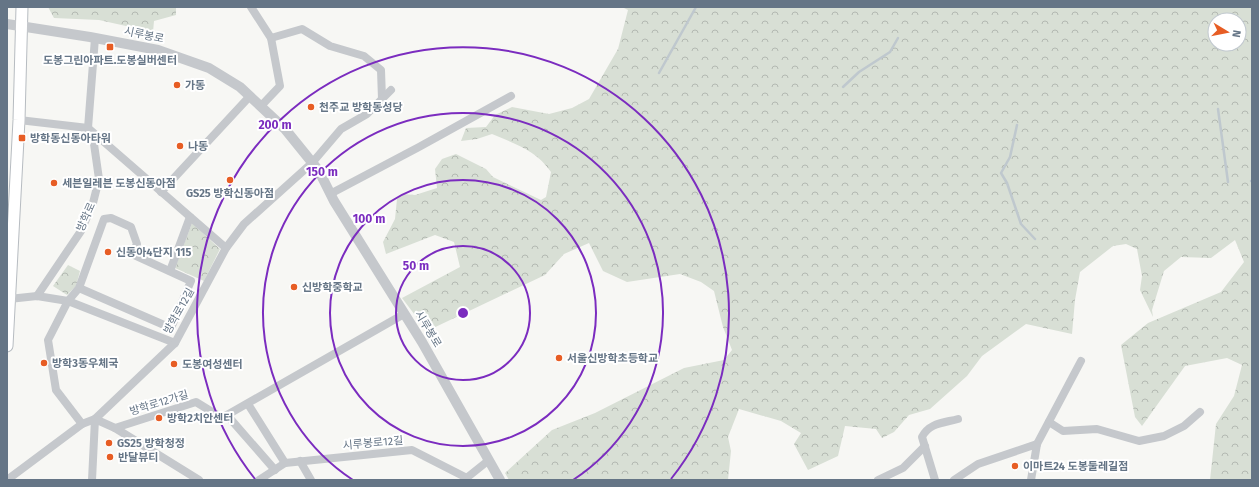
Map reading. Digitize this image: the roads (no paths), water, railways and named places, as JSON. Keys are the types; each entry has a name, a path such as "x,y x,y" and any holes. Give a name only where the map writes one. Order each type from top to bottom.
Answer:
{"main road":[{"path":"7,346 19,120 22,7"}],"street":[{"path":"251,7 272,38 280,86 261,106"},
{"name":"시루봉로","path":"7,24 22,25 158,50 209,68 240,87 261,106 285,130 312,163 404,314 500,480"},
{"path":"272,38 302,29 330,46 364,56 381,70 382,99"},
{"name":"방학로","path":"37,296 81,231 93,203 99,179 94,144 88,128 95,38"},
{"path":"312,163 341,129 367,114 391,90"},
{"path":"161,192 250,96"},
{"path":"330,194 511,96"},
{"path":"19,120 88,128 226,248"},
{"name":"방학로12길","path":"7,480 82,424 94,419 175,343 226,248 244,224 312,163"},
{"path":"170,271 190,217"},
{"path":"79,288 170,328 191,281 132,254 137,244 131,227 111,218 104,220 79,288 68,301 48,340 56,390 82,424"},
{"path":"9,299 37,296 68,301 175,343"},
{"path":"275,470 227,415 404,314"},
{"path":"1031,480 1037,444 1081,361"},
{"name":"방학로12가길","path":"115,428 196,402 222,418 227,415"},
{"path":"248,404 284,463 259,480"},
{"path":"1048,422 1063,431 1097,429 1139,441 1164,436 1184,426 1200,412"},
{"path":"92,480 94,419 115,428 199,480"},
{"path":"935,480 922,437 926,430 931,426 958,419"},
{"path":"954,480 978,464 1037,444"},
{"path":"878,480 903,468 925,446"},
{"name":"시루봉로12길","path":"284,463 412,450 465,479 489,460"},
{"path":"300,461 311,480"}],"waterway":[{"path":"659,73 696,7"},
{"path":"843,87 859,72 890,52 898,38"},
{"path":"1218,109 1228,182"},
{"path":"1017,125 1010,157 1001,173 1007,183 1021,224 1035,239"}],"place":[{"name":"도봉그린아파트.도봉실버센터","path":"110,47"},
{"name":"가동","path":"177,85"},
{"name":"천주교 방학동성당","path":"311,107"},
{"name":"방학동신동아타워","path":"22,138"},
{"name":"나동","path":"180,146"},
{"name":"GS25 방학신동아점","path":"230,180"},
{"name":"세븐일레븐 도봉신동아점","path":"54,183"},
{"name":"신동아4단지 115","path":"108,252"},
{"name":"신방학중학교","path":"294,287"},
{"name":"서울신방학초등학교","path":"559,358"},
{"name":"방학3동우체국","path":"44,363"},
{"name":"도봉여성센터","path":"174,364"},
{"name":"방학2치안센터","path":"159,418"},
{"name":"GS25 방학청정","path":"109,443"},
{"name":"반달뷰티","path":"110,457"},
{"name":"이마트24 도봉둘레길점","path":"1015,466"}]}
